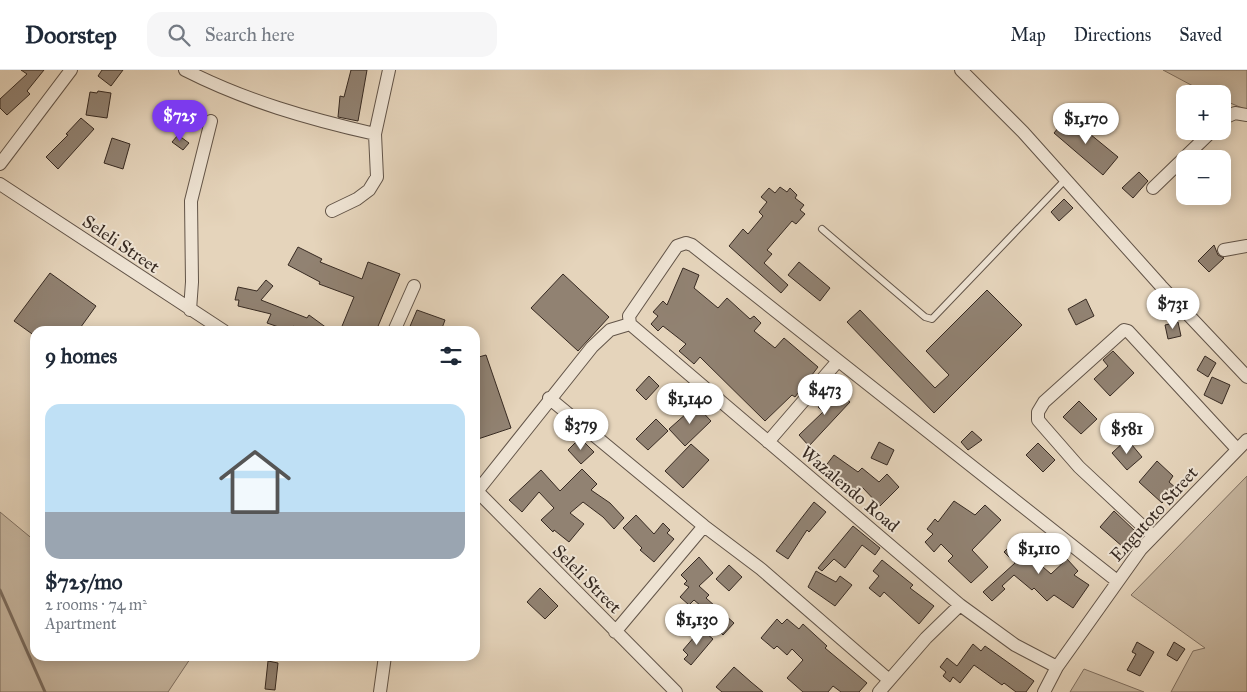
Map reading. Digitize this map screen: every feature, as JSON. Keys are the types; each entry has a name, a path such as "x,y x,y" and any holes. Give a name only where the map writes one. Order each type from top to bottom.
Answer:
{"street":[{"path":"0,164 71,70"},
{"path":"186,70 251,100 375,134"},
{"path":"332,211 363,195 369,190 377,177 375,134 389,70"},
{"path":"961,70 1023,132 1247,377"},
{"path":"1231,115 1235,113 1247,115"},
{"path":"190,310 192,282 191,201 211,121"},
{"path":"1153,188 1203,140"},
{"name":"Seleli Street","path":"0,184 216,326"},
{"path":"480,486 601,336 610,330 630,324 629,316 664,263 677,246 686,243 700,251 837,362 978,469 1052,532 1117,581"},
{"path":"1224,250 1247,246"},
{"path":"396,326 414,286"},
{"name":"Wazalendo Road","path":"630,324 960,605 1015,645 1057,668"},
{"path":"1153,536 1079,467 1038,420 1038,412 1044,402 1124,330 1128,331 1237,449"},
{"path":"768,442 837,362"},
{"path":"550,398 704,526 775,581 890,680"},
{"name":"Engutoto Street","path":"1044,692 1057,668 1117,581 1153,536 1247,440"},
{"name":"Seleli Street","path":"480,495 676,692"},
{"path":"615,632 704,526"},
{"path":"879,692 926,638 960,605"},
{"path":"380,692 384,661"}],"lane":[{"path":"822,229 925,317 932,319 1066,179"}],"shaded area":[{"path":"1163,70 1247,70 1247,110 1231,103 1231,85 1191,85"},
{"path":"1247,476 1247,692 1171,692 1193,651 1205,648 1131,595"},
{"path":"0,512 30,537 30,661 189,661 168,692 0,692"},
{"path":"1084,669 1144,692 1070,692"}],"building":[{"path":"21,70 44,70 27,91 30,94 7,115 0,108 0,99 27,74"},
{"path":"102,70 123,70 111,86 98,76"},
{"path":"351,70 367,70 358,121 338,117 340,96 344,97"},
{"path":"98,91 111,93 107,118 86,115 90,92 97,93"},
{"path":"1068,116 1118,157 1103,175 1054,133"},
{"path":"81,118 94,129 58,169 46,157 68,135 66,134"},
{"path":"178,135 189,143 183,150 172,142"},
{"path":"112,138 130,144 123,169 104,163"},
{"path":"1139,172 1148,181 1133,198 1122,188"},
{"path":"780,187 787,192 790,188 797,195 795,198 804,205 800,210 805,214 796,224 792,221 767,250 772,254 764,263 788,285 781,293 729,246 743,229 748,234 763,216 759,212 767,202 761,197 769,188 775,193"},
{"path":"1064,199 1073,208 1059,221 1051,212"},
{"path":"1214,245 1218,255 1224,258 1209,272 1198,261"},
{"path":"298,247 322,259 320,262 362,279 368,262 400,274 378,326 342,326 354,297 319,284 320,282 288,265"},
{"path":"799,262 830,288 820,301 788,275"},
{"path":"683,268 699,275 694,288 718,308 727,298 750,319 754,316 761,323 754,331 775,348 784,338 818,367 795,397 792,395 765,421 700,357 694,364 679,351 686,344 663,326 658,331 651,324 658,316 653,312 663,301 667,305"},
{"path":"50,273 96,306 82,326 30,326 30,332 14,321"},
{"path":"563,274 609,317 578,351 531,308"},
{"path":"266,280 273,286 261,300 307,318 309,315 324,326 276,326 267,323 271,314 238,306 239,300 235,300 238,287 257,291"},
{"path":"987,290 1022,325 934,413 847,322 860,310 935,388 949,375 926,351"},
{"path":"1086,299 1094,316 1076,325 1068,309"},
{"path":"417,310 445,320 443,326 410,326"},
{"path":"1178,322 1181,336 1168,339 1165,325"},
{"path":"1113,351 1134,373 1110,396 1094,379 1108,366 1103,360"},
{"path":"486,355 511,428 480,438 480,357"},
{"path":"1205,356 1216,363 1208,377 1197,370"},
{"path":"649,376 659,386 646,400 636,390"},
{"path":"1212,377 1230,385 1222,404 1204,395"},
{"path":"837,389 850,402 809,446 799,435 823,412 818,407"},
{"path":"1079,401 1097,419 1081,434 1063,417"},
{"path":"696,405 711,421 685,446 669,429"},
{"path":"656,419 668,431 648,450 636,439"},
{"path":"972,431 982,440 968,450 961,442"},
{"path":"580,438 594,452 581,464 568,450"},
{"path":"1127,439 1142,457 1127,470 1112,453"},
{"path":"879,442 894,450 887,465 871,458"},
{"path":"1038,443 1055,460 1043,472 1026,455"},
{"path":"691,444 709,460 683,488 665,471"},
{"path":"834,455 858,472 862,468 879,482 887,474 899,487 880,506 862,487 856,495 830,476 831,474 824,468"},
{"path":"1157,461 1173,476 1169,482 1176,488 1162,503 1139,482"},
{"path":"582,469 597,484 591,490 610,503 624,518 614,529 603,517 583,502 570,513 584,524 569,542 554,530 553,532 541,520 554,508 539,492 522,512 509,500 541,470 560,491"},
{"path":"954,501 975,515 985,505 1001,520 972,550 988,567 971,583 948,561 953,556 941,544 934,552 925,542 933,534 927,529 935,519 938,522"},
{"path":"814,502 826,512 809,532 807,530 788,559 776,551"},
{"path":"1114,511 1136,532 1123,547 1100,527"},
{"path":"636,515 654,534 663,523 670,530 667,533 674,539 654,562 640,550 642,548 623,528"},
{"path":"853,526 880,548 875,555 862,545 845,568 834,559 822,571 818,568"},
{"path":"1023,533 1043,553 1035,560 1051,574 1067,559 1078,571 1074,575 1089,585 1073,608 1054,595 1047,601 1034,588 1032,590 1014,575 1002,586 1005,589 992,601 983,592 1015,563 1004,552"},
{"path":"699,557 713,573 699,586 709,595 706,598 734,623 723,635 716,628 721,623 694,600 689,605 680,597 689,587 684,584 687,581 681,575"},
{"path":"882,560 913,585 910,588 934,606 919,624 884,592 880,597 869,588 879,576 873,571"},
{"path":"729,565 742,577 729,591 716,579"},
{"path":"816,571 836,582 840,576 852,585 835,606 808,587"},
{"path":"540,588 558,606 545,619 527,602"},
{"path":"777,619 782,624 787,619 799,629 803,624 827,646 825,648 867,683 859,692 841,692 833,686 828,692 803,692 787,678 803,660 792,649 787,655 777,646 774,649 761,638"},
{"path":"701,629 713,639 691,665 684,659 688,655 683,650"},
{"path":"1137,642 1154,652 1140,676 1127,670 1136,654 1132,652"},
{"path":"1174,642 1185,649 1177,661 1167,655"},
{"path":"973,644 981,651 985,646 1034,681 1026,692 1016,692 1004,683 1002,685 974,665 960,683 953,677 950,682 943,676 946,672 940,667 947,658 957,666"},
{"path":"268,661 278,663 275,690 265,689"},
{"path":"734,667 763,692 722,692 716,687"}],"waterway":[{"path":"0,590 30,658"},
{"path":"31,661 45,692"}]}
